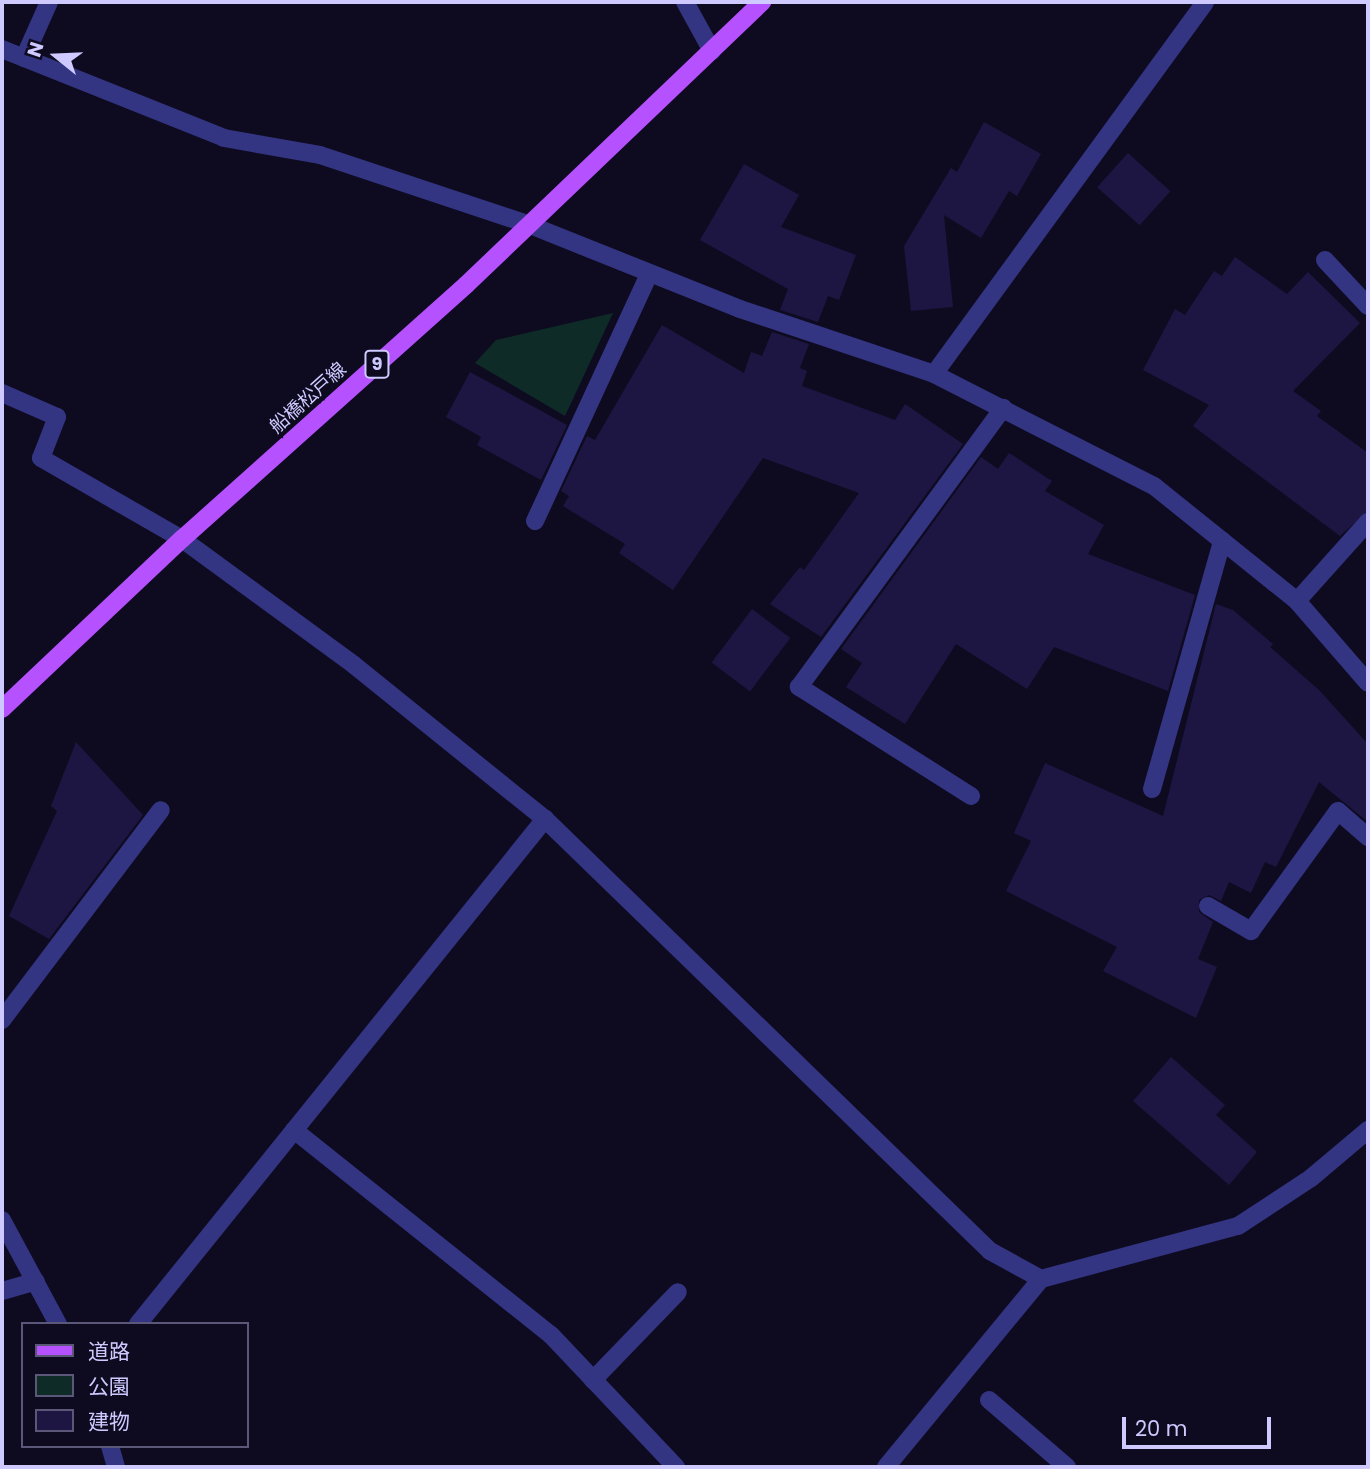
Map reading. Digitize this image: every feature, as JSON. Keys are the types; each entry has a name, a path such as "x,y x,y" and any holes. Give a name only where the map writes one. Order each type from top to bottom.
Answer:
{"main road":[{"name":"船橋松戸線","path":"2,709 181,538 530,225 762,2"}],"street":[{"path":"24,58 48,2"},
{"path":"685,2 712,51"},
{"path":"934,374 1205,2"},
{"path":"2,49 224,138 320,155 530,225 649,274 934,374 1154,486 1297,601 1368,683"},
{"path":"1325,260 1368,306"},
{"path":"536,521 649,274"},
{"path":"2,393 57,417 41,458 181,538 354,665 545,819 990,1251 1041,1279"},
{"path":"971,796 799,687 1003,408"},
{"path":"1297,601 1368,522"},
{"path":"1152,789 1222,541"},
{"path":"2,1020 161,810"},
{"path":"1208,906 1251,931 1338,811 1368,836"},
{"path":"140,1322 545,819"},
{"path":"294,1130 551,1335 676,1467"},
{"path":"886,1467 1041,1279 1238,1226 1311,1178 1368,1130"},
{"path":"2,1220 57,1322"},
{"path":"2,1291 36,1281"},
{"path":"593,1380 678,1292"},
{"path":"989,1400 1067,1467"},
{"path":"111,1448 116,1467"}],"green space":[{"path":"613,313 565,416 475,363 496,340"}],"building":[{"path":"984,122 1041,154 1017,196 1009,191 981,238 944,215 953,307 911,311 904,246 951,168 957,172"},
{"path":"1128,153 1170,191 1140,225 1097,187"},
{"path":"744,164 799,195 781,227 856,255 839,300 828,296 818,322 780,310 788,289 700,240"},
{"path":"1235,257 1287,294 1308,272 1360,323 1293,391 1321,411 1317,416 1368,453 1368,511 1340,536 1193,426 1209,405 1143,370 1175,309 1185,315 1214,271 1222,276"},
{"path":"662,325 744,373 751,352 762,356 772,332 809,344 800,368 807,371 802,386 895,420 905,404 963,444 821,637 770,604 800,567 804,570 859,493 763,458 673,590 619,553 625,544 563,506 569,496 561,491 587,436 595,440"},
{"path":"470,372 567,425 541,480 477,445 481,437 446,417"},
{"path":"1009,453 1052,481 1045,491 1104,525 1088,554 1195,595 1168,691 1054,647 1027,689 956,644 905,724 846,687 862,663 841,649 981,457 998,469"},
{"path":"1216,604 1233,610 1273,644 1270,647 1319,690 1368,744 1368,822 1319,782 1276,867 1265,862 1251,893 1229,882 1221,901 1209,895 1199,900 1199,912 1213,922 1198,959 1217,967 1196,1018 1103,971 1117,947 1006,891 1031,841 1014,833 1045,763 1163,816"},
{"path":"752,609 790,638 750,691 712,663"},
{"path":"76,742 143,815 49,939 9,916 57,811 51,806"},
{"path":"1171,1057 1225,1105 1216,1115 1257,1152 1229,1185 1133,1101"}]}
